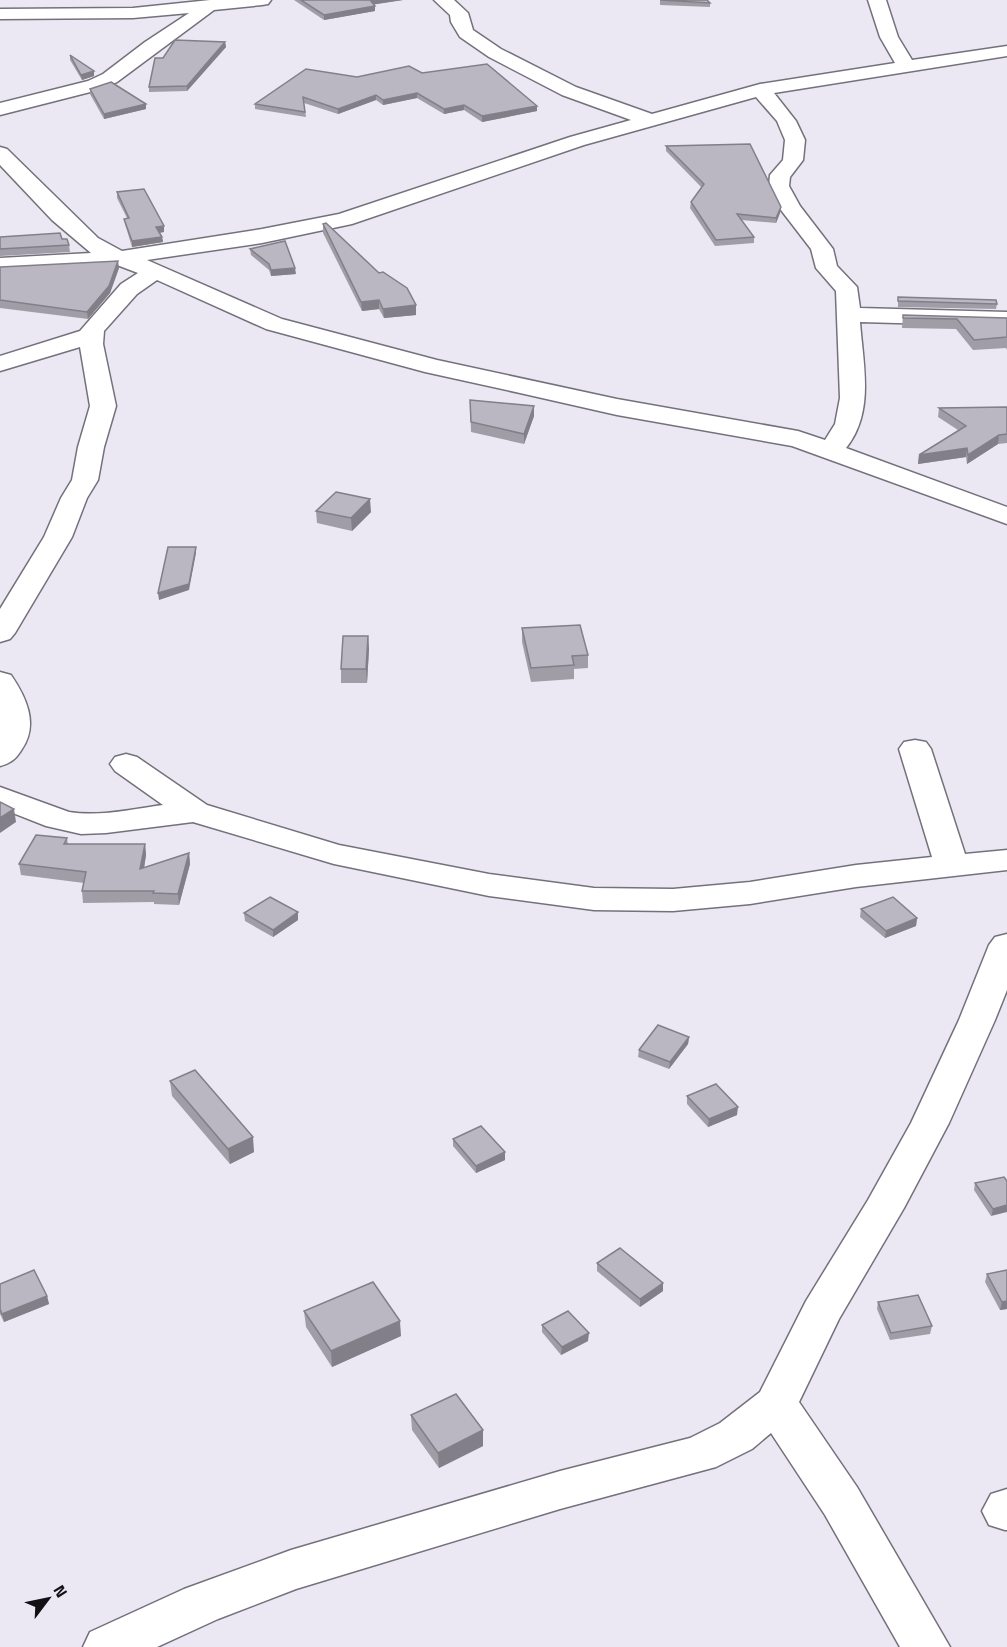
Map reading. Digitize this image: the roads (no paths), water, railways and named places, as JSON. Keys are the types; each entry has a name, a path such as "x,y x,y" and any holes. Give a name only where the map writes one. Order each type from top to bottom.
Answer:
{"street":[{"path":"0,14 133,13 262,0"},
{"path":"443,0 459,13 460,22 466,33 495,53 569,91 650,120"},
{"path":"877,0 889,37 906,66"},
{"path":"0,109 95,85 110,78 151,46 216,3"},
{"path":"0,265 120,258 262,236 344,219 577,141 760,90 1007,51"},
{"path":"760,90 775,104 791,127 795,147 793,160 779,177 778,184 788,204 820,246 826,266 846,287 849,295 852,388 850,412 847,426 830,450"},
{"path":"0,153 90,243 246,313 307,333 434,367 617,407 798,440 1007,516"},
{"path":"0,633 58,537 74,498 85,480 91,447 103,406 90,336 97,323 129,289 156,271"},
{"path":"848,315 1007,319"},
{"path":"0,364 90,336"},
{"path":"0,681 17,720 15,735 0,756"},
{"path":"915,749 952,866"},
{"path":"126,764 195,813"},
{"path":"0,797 78,823 93,824 173,812 195,813 334,854 489,885 594,899 673,900 750,894 856,876 1007,860"},
{"path":"107,1647 201,1604 291,1570 560,1490 700,1454 736,1436 776,1404 821,1313 884,1208 930,1123 977,1020 1007,945"},
{"path":"776,1404 841,1501 926,1647"}]}
